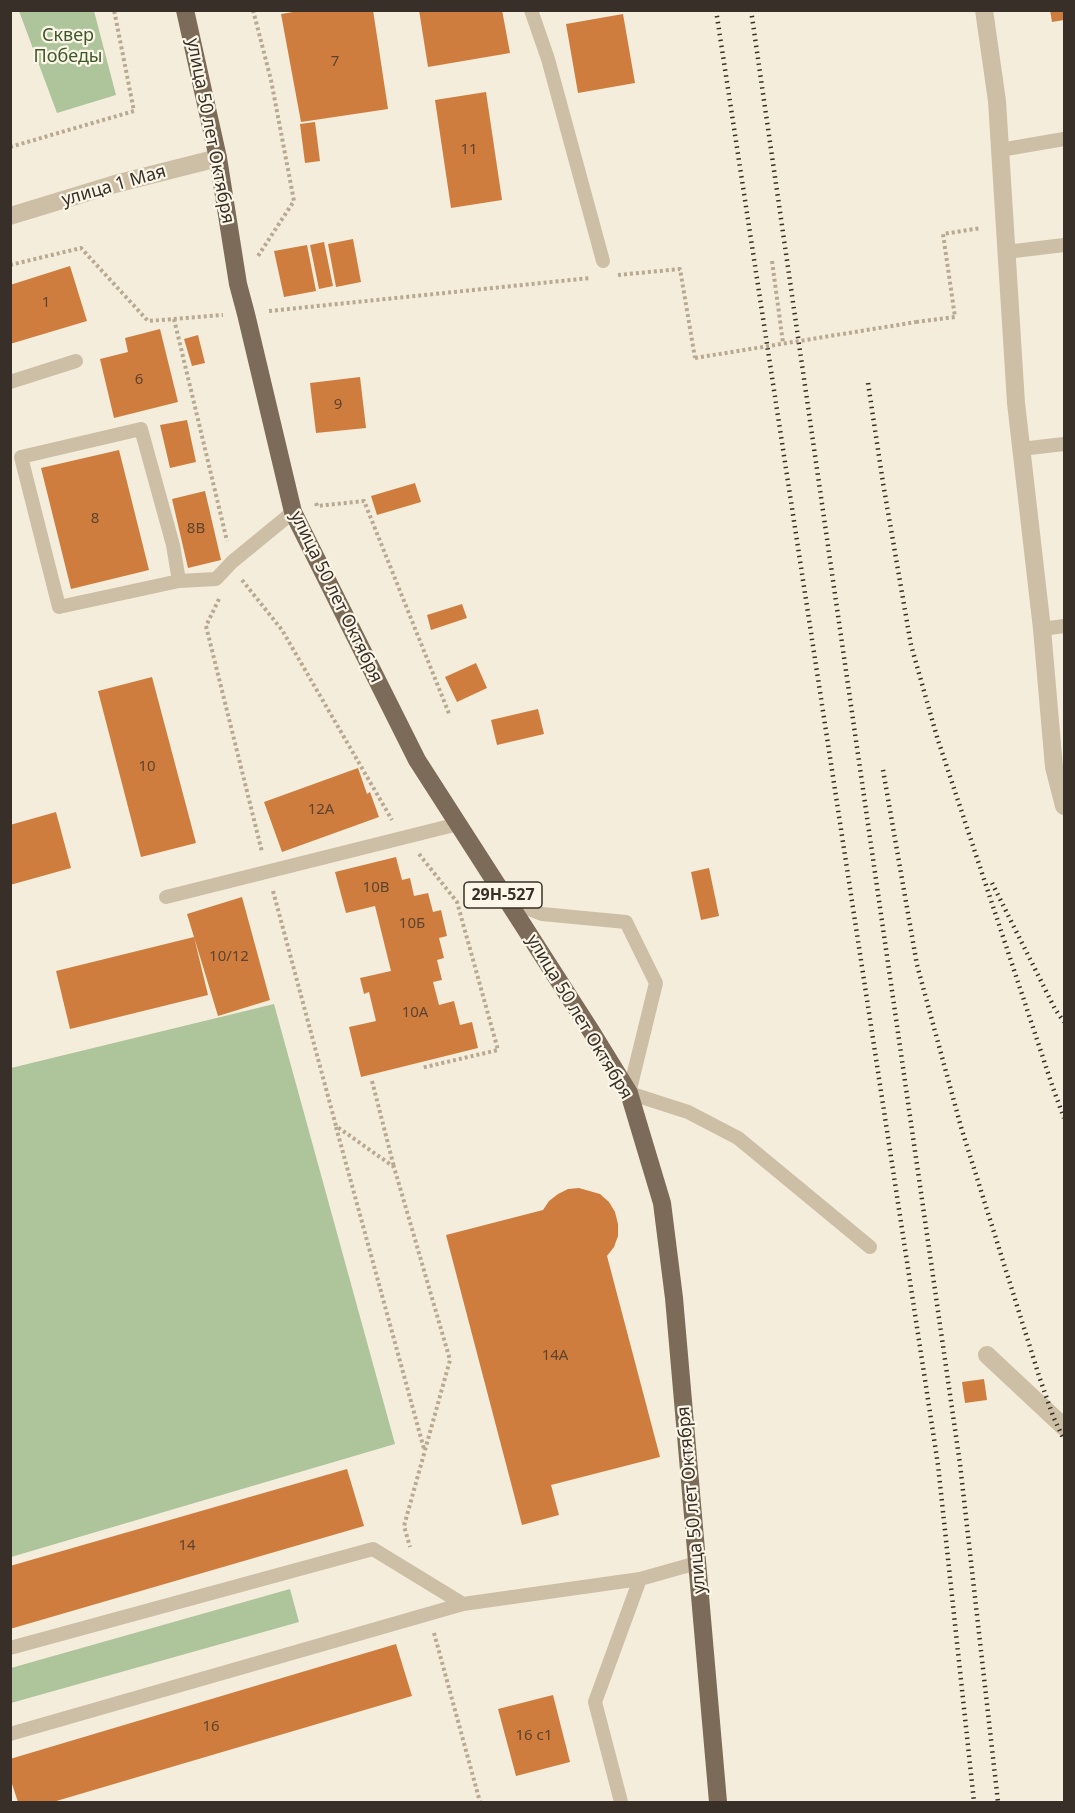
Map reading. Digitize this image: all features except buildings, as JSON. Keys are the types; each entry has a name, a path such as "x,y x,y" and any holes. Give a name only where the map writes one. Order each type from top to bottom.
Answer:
{"main road":[{"name":"улица 50 лет Октября","path":"185,10 218,158 238,284 293,512 417,760 629,1093 662,1203 674,1298 718,1803"}],"street":[{"path":"984,10 997,101 1016,403 1042,629 1054,767 1065,806"},
{"name":"улица 1 Мая","path":"10,216 115,184 218,158"},
{"path":"987,1355 1065,1427"}],"lane":[{"path":"531,10 551,70 603,261"},
{"path":"1000,150 1065,139"},
{"path":"1006,252 1065,246"},
{"path":"10,382 76,361"},
{"path":"179,581 173,546 141,429 21,457 59,607 179,581 216,579 232,562 293,512"},
{"path":"1021,449 1065,444"},
{"path":"1042,629 1065,627"},
{"path":"166,897 458,824"},
{"path":"506,900 542,914 626,922 656,983 629,1093 688,1112 738,1138 870,1246"},
{"path":"10,1648 373,1549 463,1604"},
{"path":"10,1734 463,1604 640,1579 697,1563"},
{"path":"621,1803 595,1701 640,1579"}],"path":[{"path":"10,147 134,111 114,10"},
{"path":"253,10 271,80 294,201 255,260"},
{"path":"617,275 680,269 695,358 955,317 943,234 1005,225"},
{"path":"10,265 81,248 148,321 246,314 595,278"},
{"path":"772,261 783,343"},
{"path":"174,319 233,568 206,626 267,871 425,1452"},
{"path":"317,506 364,501 450,716"},
{"path":"422,1068 463,1059"},
{"path":"372,1081 394,1167 450,1360 404,1526 418,1576"},
{"path":"336,1126 394,1167"},
{"path":"429,1614 480,1803"}],"green space":[{"name":"Сквер Победы","path":"19,11 94,11 116,95 57,113"},
{"path":"274,1004 395,1444 11,1557 11,1068"},
{"path":"290,1589 299,1622 11,1703 11,1668"}],"railway":[{"path":"716,10 938,1465 974,1802"},
{"path":"751,10 960,1464 998,1802"},
{"path":"868,383 911,645 937,737 1064,1118"},
{"path":"883,770 917,965 961,1127 1040,1379 1064,1440"},
{"path":"992,883 1055,1009 1064,1022"}]}
